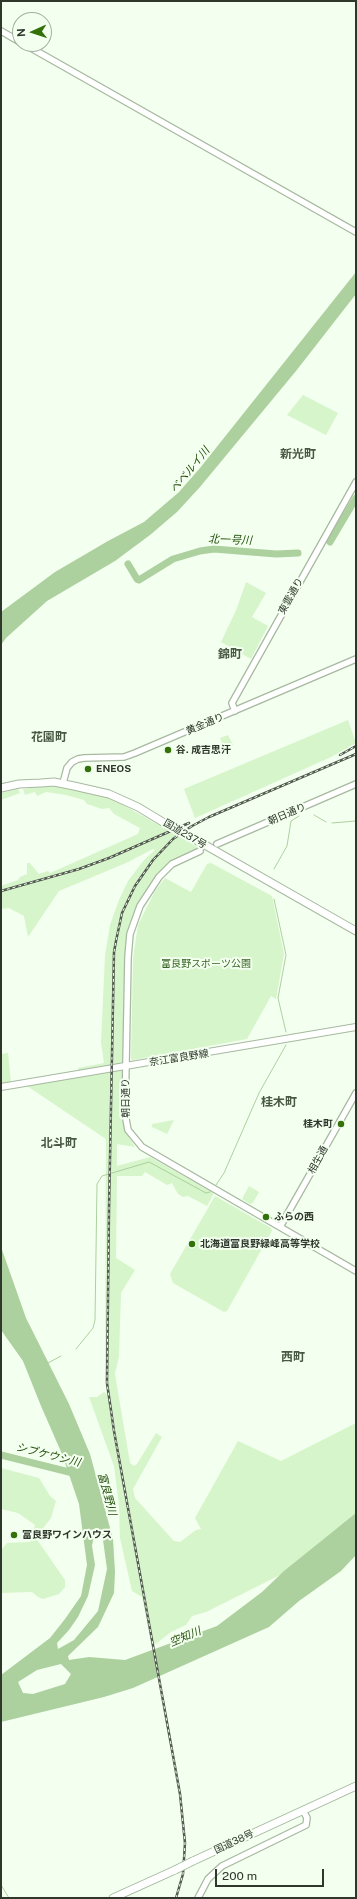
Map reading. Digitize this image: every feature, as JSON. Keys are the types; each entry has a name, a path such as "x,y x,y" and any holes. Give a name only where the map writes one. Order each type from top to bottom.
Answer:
{"highway":[{"name":"国道237号","path":"1,788 19,784 63,783 109,794 138,807 356,931"},
{"name":"国道38号","path":"113,1898 356,1786"}],"main road":[{"name":"奈江富良野線","path":"1,1087 356,1027"}],"street":[{"path":"1,31 12,37"},
{"path":"38,52 356,232"},
{"name":"東雲通り","path":"235,711 232,703 356,482"},
{"name":"黄金通り","path":"63,783 67,768 72,762 78,759 124,757 356,659"},
{"name":"朝日通り","path":"218,844 356,784"},
{"name":"朝日通り","path":"200,852 172,864 159,877 140,906 133,924 128,956 126,1066 126,1119 128,1130 135,1141 142,1147 356,1271"},
{"name":"相生通","path":"280,1227 356,1093"},
{"path":"198,1898 208,1879 222,1866 306,1825 307,1818 303,1810"}],"green space":[{"path":"303,395 338,413 326,435 287,415"},
{"path":"246,582 266,593 252,617 268,626 251,659 221,642 237,608"},
{"path":"348,720 356,743 331,757 195,818 184,789"},
{"path":"228,735 233,745 224,749 220,738"},
{"path":"45,786 64,787 109,797 203,850 172,863 159,872 148,887 129,926 125,955 124,1064 78,1072 78,1068 104,1063 101,1043 105,956 110,925 128,881 144,860 155,850 153,849 126,863 59,891 28,937 24,916 9,908 1,909 1,886 18,880 20,877 27,874 27,863 30,863 39,874 48,871 50,873 138,834 140,828 114,814 109,808 102,809 87,804 84,800 66,795 46,792 37,796 35,792 25,795 23,789"},
{"path":"18,789 20,793 1,800 1,793"},
{"name":"富良野スポーツ公園","path":"211,863 272,896 284,954 276,999 271,996 247,1039 133,1060 131,1059 133,958 138,925 155,891 165,878 191,892 207,864"},
{"path":"8,1053 11,1083 1,1085 1,1054"},
{"path":"125,1069 125,1131 135,1147 117,1144 117,1166 150,1157 214,1193 207,1206 188,1196 183,1197 178,1194 172,1183 167,1185 145,1172 142,1176 117,1176 116,1258 135,1270 121,1293 119,1356 115,1374 130,1463 134,1466 137,1464 156,1433 162,1437 133,1489 135,1498 174,1541 180,1542 196,1530 201,1529 195,1518 238,1441 281,1461 356,1423 356,1516 284,1573 206,1612 192,1616 186,1625 171,1632 152,1647 142,1597 132,1591 120,1538 119,1505 114,1466 89,1397 97,1397 104,1392 107,1395 105,1380 106,1139 27,1086"},
{"path":"174,1120 167,1134 152,1127 152,1124"},
{"path":"249,1186 259,1192 253,1203 250,1204 242,1199"},
{"path":"215,1196 271,1228 272,1231 227,1311 224,1312 173,1283 170,1274"},
{"path":"1,1468 39,1478 50,1496 56,1501 51,1518 41,1531 38,1541 65,1580 65,1587 59,1594 43,1599 32,1592 1,1593 1,1550 7,1543 30,1542 35,1525 18,1513 1,1509"}],"shaded area":[{"path":"356,272 356,294 296,371 200,487 177,512 150,535 115,561 47,601 6,638 1,645 1,612 55,572 144,522 179,492 200,468"},
{"path":"1,1247 26,1318 69,1404 90,1454 113,1539 115,1572 114,1593 98,1627 68,1656 69,1660 89,1657 125,1660 217,1626 262,1592 284,1571 356,1513 356,1555 341,1571 299,1601 269,1627 133,1688 104,1697 1,1722 1,1675 50,1638 65,1619 81,1596 87,1565 79,1504 62,1454 23,1361 1,1330","holes":["95,1529 103,1540 107,1569 98,1611 74,1640 58,1649 57,1643 78,1617 88,1596 95,1565 92,1546","61,1664 71,1674 65,1684 33,1694 23,1693 18,1682 37,1670"]}],"waterway":[{"name":"北一号川","path":"330,542 356,498"},
{"name":"北一号川","path":"128,564 139,580 173,559 200,551 214,549 276,554 298,553"},
{"path":"314,815 326,822"},
{"path":"274,869 287,846 291,821 299,816"},
{"path":"332,823 356,821"},
{"path":"274,899 286,955 278,998 286,1032"},
{"path":"216,1185 224,1173 259,1093 286,1045"},
{"path":"76,1349 93,1328 95,1320 97,1184 102,1176 149,1162 206,1193 210,1192"},
{"path":"48,1363 61,1356"},
{"name":"シブケウシ川","path":"1,1455 77,1474"},
{"path":"1,1885 9,1898"}],"railway":[{"path":"340,755 356,746"},
{"path":"176,1898 183,1874 185,1843 180,1794 114,1431 107,1383 114,952 122,913 135,886 153,860 173,839 209,817 356,754"},
{"path":"1,891 79,869 109,858 189,823"}],"place":[{"name":"谷. 成吉思汗","path":"168,750"},
{"name":"ENEOS","path":"88,769"},
{"name":"桂木町","path":"341,1124"},
{"name":"ふらの西","path":"266,1217"},
{"name":"北海道富良野緑峰高等学校","path":"192,1244"},
{"name":"富良野ワインハウス","path":"14,1535"}],"district":[{"name":"新光町","path":"298,454"},
{"name":"錦町","path":"230,654"},
{"name":"花園町","path":"49,737"},
{"name":"桂木町","path":"279,1102"},
{"name":"北斗町","path":"59,1143"},
{"name":"西町","path":"293,1357"}],"water label":[{"name":"ベベルイ川","path":"190,470"},
{"name":"富良野川","path":"107,1494"},
{"name":"空知川","path":"185,1637"}]}
